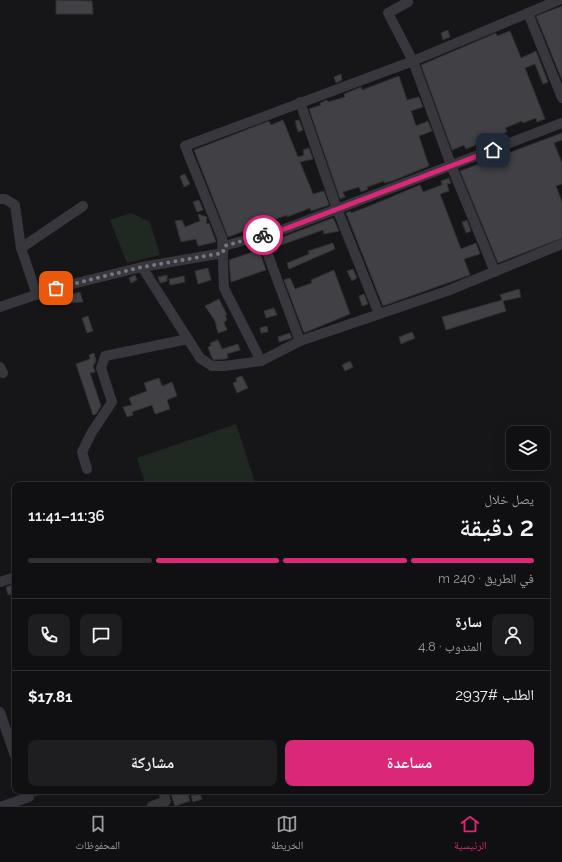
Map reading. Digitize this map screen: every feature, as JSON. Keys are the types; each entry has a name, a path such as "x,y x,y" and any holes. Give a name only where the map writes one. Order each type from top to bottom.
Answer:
{"street":[{"path":"261,361 224,288 222,238 185,146 413,61 559,0"},
{"path":"408,2 388,13 413,61 451,165 495,272"},
{"path":"528,13 562,98"},
{"path":"300,102 337,209 379,314"},
{"path":"223,253 224,246 261,236 337,209 562,123"},
{"path":"0,199 5,199 15,205 22,248 37,295"},
{"path":"22,248 82,206"},
{"path":"261,236 300,341"},
{"path":"142,267 200,358 212,366 224,366 261,361 300,341 448,291 562,244"},
{"path":"0,307 37,295 142,267 223,253"},
{"path":"87,469 82,452 92,432 112,402 100,368 105,356 188,339"},
{"path":"0,582 12,578"},
{"path":"0,712 12,747"},
{"path":"152,806 166,801 164,794"},
{"path":"3,806 29,798"}],"shaded area":[{"path":"131,213 150,222 160,255 127,263 110,220"},
{"path":"236,424 255,482 145,482 137,458"}],"building":[{"path":"56,0 92,1 93,14 56,14"},
{"path":"562,6 562,80 536,16"},
{"path":"448,30 450,37 443,40 441,33"},
{"path":"510,31 521,58 536,51 548,82 543,84 535,64 525,68 545,119 537,122 536,118 523,123 522,121 505,128 507,132 483,140 483,142 466,149 464,145 452,150 421,65 496,33 497,36"},
{"path":"341,74 342,80 336,83 334,77"},
{"path":"399,76 407,100 419,97 423,107 411,111 416,126 428,121 432,131 419,136 429,166 392,181 384,183 384,181 367,187 368,189 361,192 359,187 343,192 345,197 340,199 309,109 321,105 320,103 327,100 328,102 345,97 344,94 361,87 362,90"},
{"path":"283,120 298,157 304,155 303,150 309,148 313,159 300,162 313,194 324,191 329,205 311,211 310,208 287,217 287,215 228,237 194,150 269,121 271,125"},
{"path":"299,120 303,130 298,132 295,121"},
{"path":"562,133 562,140 554,143 562,163 562,184 556,186 562,202 562,238 498,263 460,171"},
{"path":"185,174 190,184 184,187 180,176"},
{"path":"449,178 451,183 447,184 449,191 440,194 461,249 476,243 480,254 464,259 470,275 383,306 346,213 350,211 351,213 367,207 420,185 423,192 442,185 441,181"},
{"path":"199,200 203,210 197,212 193,202"},
{"path":"198,214 207,217 206,224 209,223 216,242 198,246 196,239 181,242 175,221 182,220 185,227 200,221"},
{"path":"333,218 339,231 324,234 323,230 273,248 270,242"},
{"path":"467,220 471,231 466,233 462,222"},
{"path":"333,243 335,249 289,269 287,263 309,254 308,251"},
{"path":"259,250 266,270 231,282 229,260"},
{"path":"208,268 211,280 198,284 195,271"},
{"path":"353,269 357,278 352,281 347,271"},
{"path":"334,270 350,314 304,333 284,280 290,278 295,289 312,283 311,280"},
{"path":"135,275 137,280 131,283 129,278"},
{"path":"167,275 167,281 160,283 158,277"},
{"path":"184,276 185,282 170,285 169,279"},
{"path":"519,289 521,297 503,301 506,311 446,330 442,317 502,300 500,295"},
{"path":"80,292 83,302 67,303 66,296"},
{"path":"364,294 368,304 362,306 359,296"},
{"path":"219,299 227,315 225,315 227,320 224,322 227,330 218,333 215,321 205,306"},
{"path":"274,308 277,315 266,318 264,311"},
{"path":"88,316 93,331 87,333 82,318"},
{"path":"267,326 268,332 261,333 260,328"},
{"path":"412,332 415,338 401,344 399,337"},
{"path":"290,333 292,338 279,342 278,337"},
{"path":"218,340 222,349 238,344 240,350 227,354 228,358 214,360 208,347 211,346 210,343"},
{"path":"94,353 96,361 93,366 95,372 90,373 101,406 96,414 93,415 76,364 90,359 89,355"},
{"path":"350,361 353,367 345,371 342,365"},
{"path":"242,376 248,388 237,393 233,383 237,381 236,378"},
{"path":"159,378 162,386 172,382 177,396 167,400 170,409 155,414 152,405 132,412 133,415 127,417 123,407 132,405 129,398 147,391 144,383"},
{"path":"12,585 12,594 8,595 6,587"},
{"path":"171,794 188,794 190,801 175,806"},
{"path":"200,794 202,799 193,802 191,796"}],"way so far":[{"path":"56,288 142,267 223,253 224,246 263,235"}],"route":[{"path":"263,235 282,230 493,150"}]}
